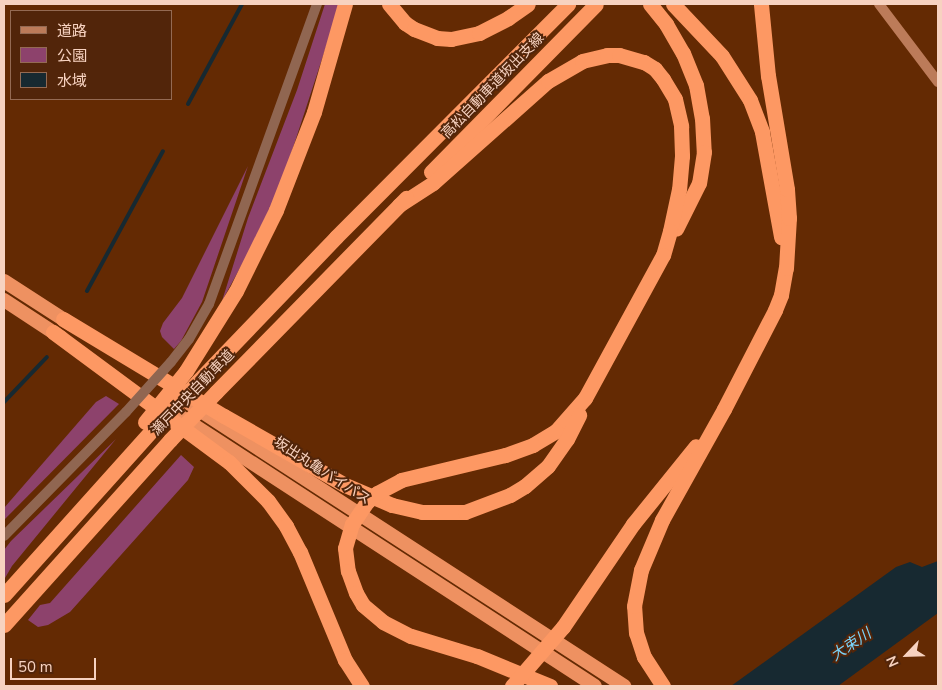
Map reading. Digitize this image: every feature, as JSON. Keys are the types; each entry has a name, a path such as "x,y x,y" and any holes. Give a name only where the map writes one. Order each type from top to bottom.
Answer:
{"highway":[{"path":"8,590 60,532 149,426 236,291 276,210 314,112 346,4"},
{"path":"389,4 405,23 414,30 437,38 451,39 479,33 528,4"},
{"name":"高松自動車道坂出支線","path":"399,175 568,4"},
{"name":"高松自動車道坂出支線","path":"413,191 596,4"},
{"path":"4,273 63,319 258,436 345,485 392,505 436,514 465,512 488,505 510,495 539,475 556,456 567,439 699,183 702,169 704,135 700,102 690,69 676,38 650,4"},
{"path":"673,4 722,56 742,84 756,116 766,149 782,238 784,283"},
{"path":"663,686 648,663 636,633 634,620 636,594 641,570 662,520 724,409 775,310 784,283 788,236 787,188 766,61 761,4"},
{"path":"399,205 433,183 559,72 594,57 619,55 644,62 655,69 670,88 679,112 682,142 679,189 662,255"},
{"name":"瀬戸中央自動車道","path":"149,426 198,381 399,175"},
{"name":"瀬戸中央自動車道","path":"4,625 170,440 413,191"},
{"name":"坂出丸亀バイパス","path":"4,280 332,497 620,683"},
{"path":"4,300 595,686"},
{"path":"4,306 53,332 222,457 268,501 286,526 300,552 345,660 362,686"},
{"path":"550,686 486,660 412,636 383,622 363,604 356,593 348,571 345,548 352,524 366,502 377,493 401,480 505,455 545,439 556,432 575,412 611,354"},
{"path":"512,686 563,627 650,501 724,409"}],"main road":[{"path":"879,4 938,82"}],"street":[{"path":"4,536 126,412 171,362 194,331 209,304 317,4"}],"green space":[{"path":"325,4 340,4 288,163 264,224 222,301 248,218 297,90"},
{"path":"248,166 202,302 181,341 174,349 162,337 160,331 163,323 182,298"},
{"path":"106,396 119,404 4,520 4,508 96,402"},
{"path":"116,439 12,566 5,578 4,550 11,541"},
{"path":"181,455 194,467 188,480 70,612 48,625 38,627 28,620 40,605 50,603"}],"water":[{"name":"大束川","path":"938,561 938,613 838,686 731,686 896,567 910,562 922,567"}],"waterway":[{"path":"188,104 242,4"},
{"path":"87,291 163,151"},
{"path":"4,402 47,357"}]}
